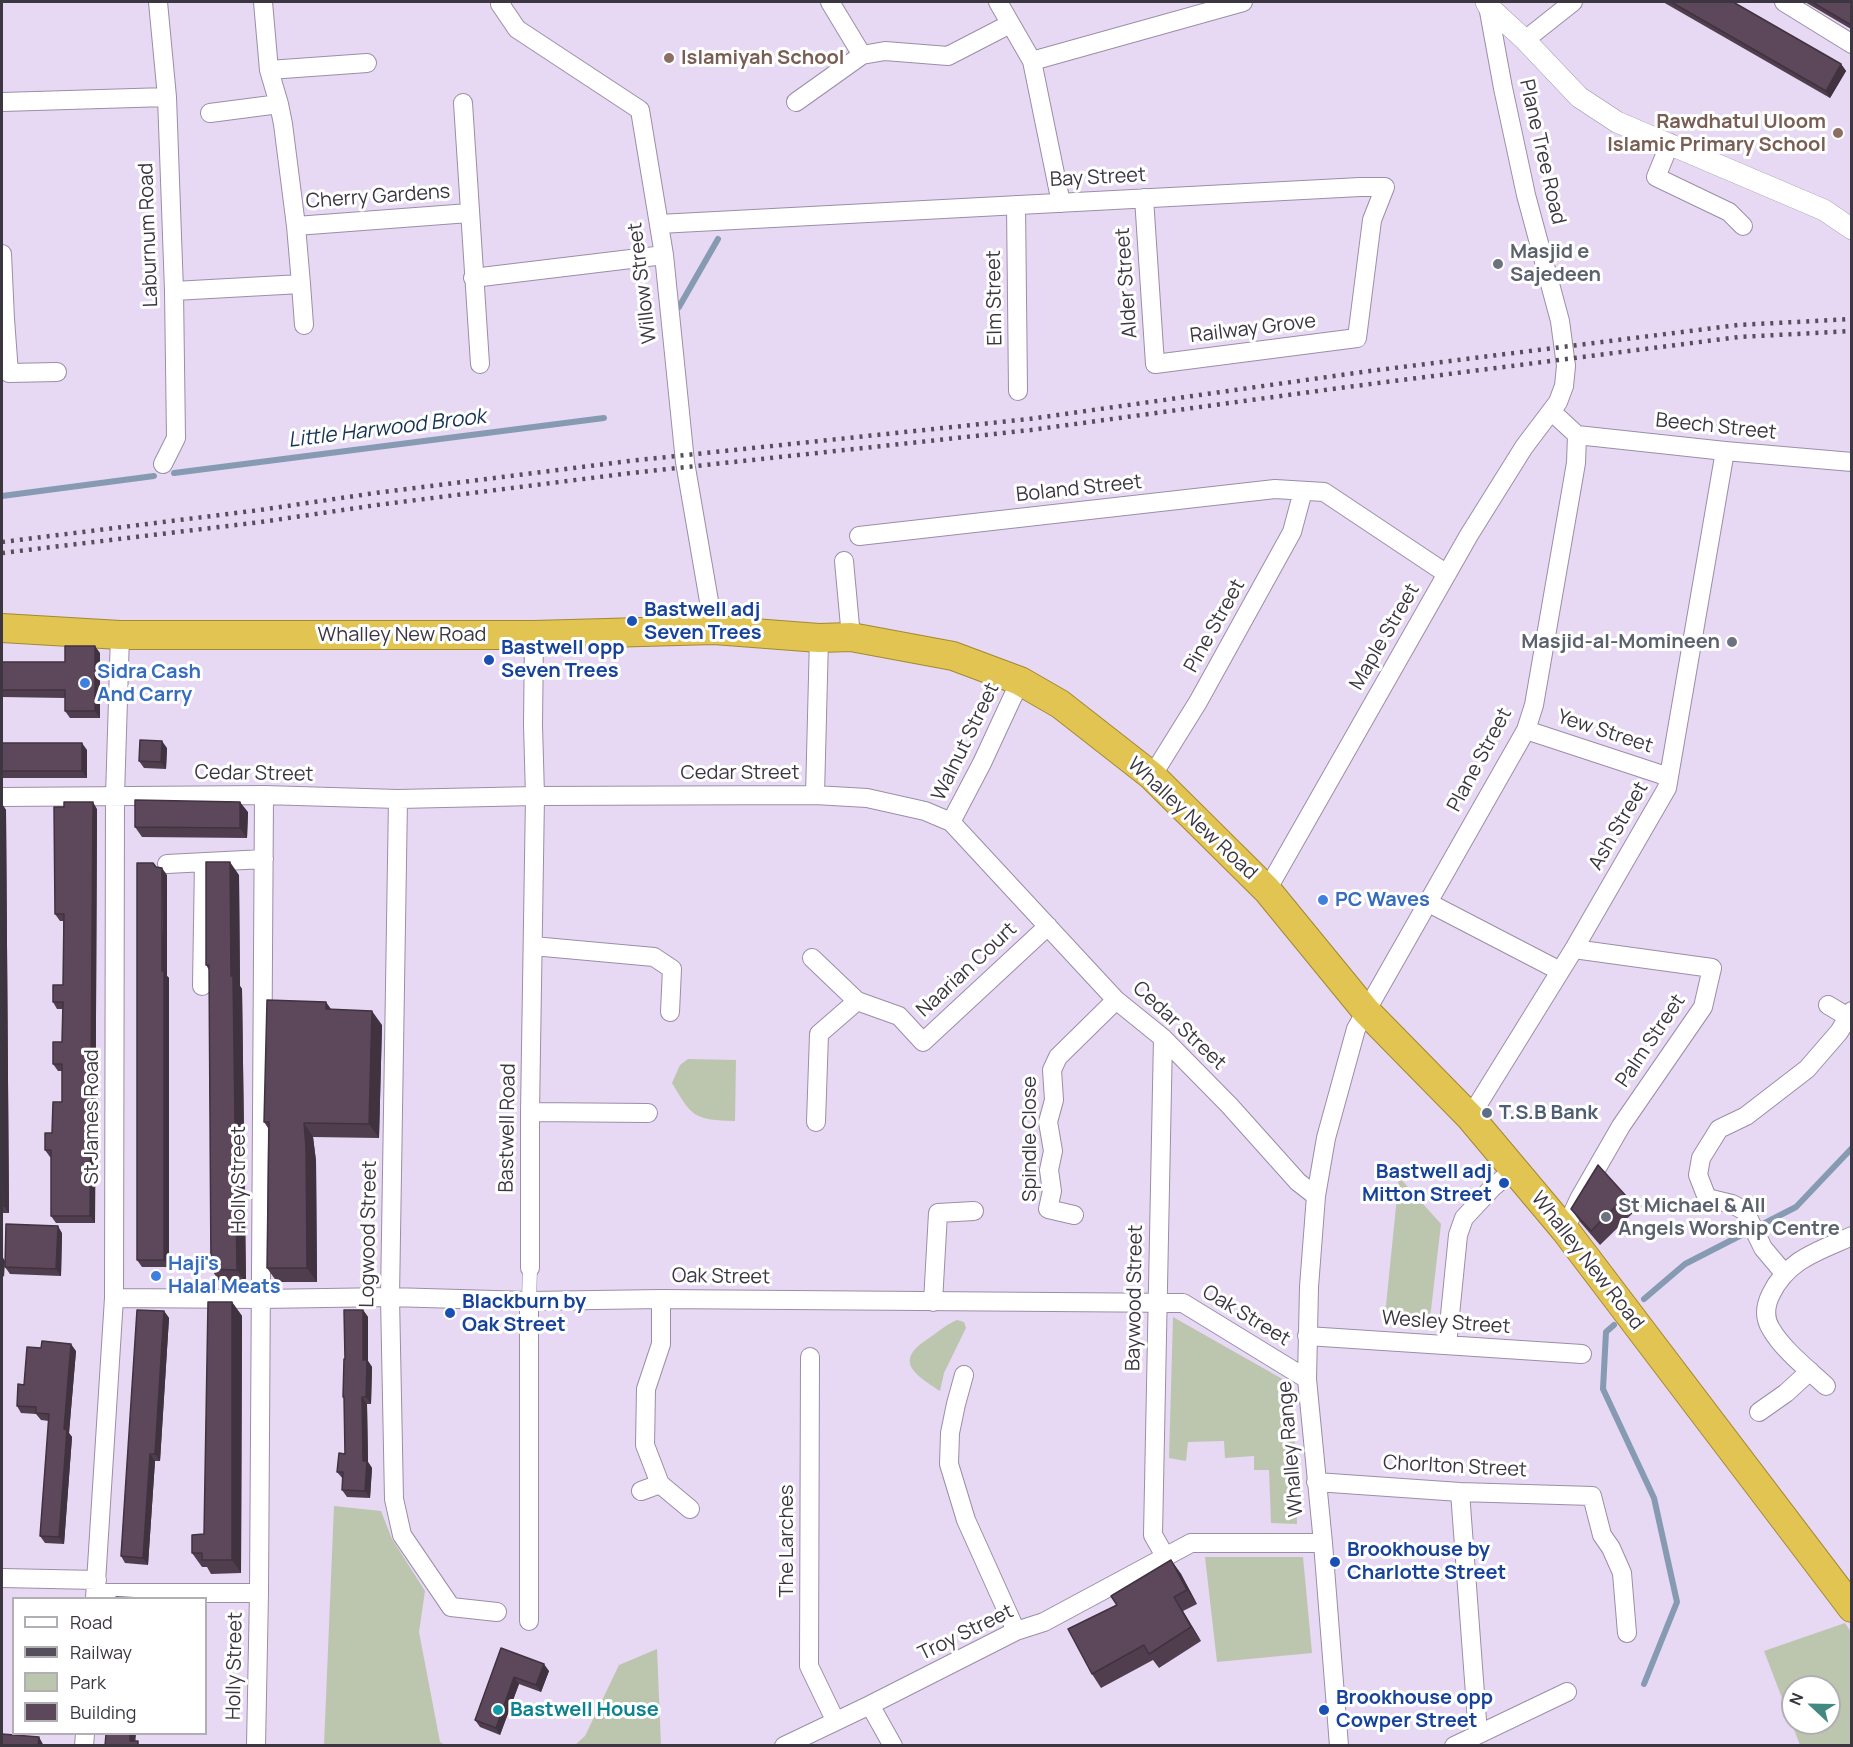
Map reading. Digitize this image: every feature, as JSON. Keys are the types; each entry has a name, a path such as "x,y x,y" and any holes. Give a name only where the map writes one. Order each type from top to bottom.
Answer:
{"highway":[{"name":"Whalley New Road","path":"2,628 120,635 534,635 714,630 819,638 851,637 953,656 1020,681 1060,704 1152,776 1267,890 1366,1011 1470,1117 1565,1230 1851,1608"}],"street":[{"name":"Laburnum Road","path":"158,2 167,97 174,291 176,438 163,464"},
{"path":"263,2 269,70 283,124 296,226"},
{"name":"Willow Street","path":"502,2 500,4 517,29 640,110 664,255 685,462 714,630"},
{"path":"830,2 862,55"},
{"path":"998,2 1032,61 1061,203"},
{"path":"1032,61 1243,2"},
{"path":"1525,39 1573,2"},
{"path":"1784,2 1851,44"},
{"path":"1487,4 1525,39 1579,97 1617,122 1824,210 1851,229"},
{"name":"Plane Tree Road","path":"1487,4 1526,195 1560,321 1566,366 1564,386 1558,402 1551,411"},
{"path":"796,102 862,55 885,51 948,56 1010,24"},
{"path":"269,70 367,63"},
{"path":"2,102 167,97"},
{"path":"463,103 480,364"},
{"path":"210,113 279,104"},
{"path":"1670,143 1656,177 1729,212 1743,226"},
{"name":"Bay Street","path":"659,224 1385,187 1372,220 1357,338"},
{"name":"Alder Street","path":"1144,198 1155,364"},
{"name":"Elm Street","path":"1016,205 1018,391"},
{"name":"Cherry Gardens","path":"304,325 296,226 469,213"},
{"path":"2,254 3,319 9,373 57,372"},
{"path":"473,278 664,255"},
{"path":"174,291 301,284"},
{"name":"Railway Grove","path":"1155,364 1357,338"},
{"path":"1551,411 1577,435"},
{"name":"Maple Street","path":"1267,890 1469,535 1524,447 1551,411"},
{"name":"Beech Street","path":"1577,435 1851,462"},
{"name":"Plane Street","path":"1366,1011 1526,730 1539,683 1576,463 1577,435"},
{"name":"Ash Street","path":"1470,1117 1574,949 1667,788 1725,451"},
{"name":"Boland Street","path":"859,536 1275,489 1324,492 1447,574"},
{"name":"Pine Street","path":"1152,776 1198,702 1292,532 1303,491"},
{"path":"844,561 851,637"},
{"name":"St James Road","path":"96,1590 114,1298 115,796 120,635"},
{"name":"Bastwell Road","path":"529,1621 530,1112 535,796 534,635"},
{"path":"815,795 819,638"},
{"name":"Walnut Street","path":"951,822 982,763 1020,681"},
{"name":"Yew Street","path":"1526,730 1669,777"},
{"name":"Cedar Street","path":"2,797 264,795 398,799 815,795 867,798 925,811 951,822 1116,1000 1163,1038 1229,1105 1298,1182 1316,1196"},
{"name":"Holly Street","path":"256,1746 264,795"},
{"name":"Logwood Street","path":"398,799 390,1297 394,1499 402,1535 451,1607 497,1612"},
{"path":"166,864 264,860"},
{"path":"202,986 204,862"},
{"path":"1427,902 1560,971"},
{"name":"Naarian Court","path":"812,958 857,1001 899,1016 923,1042 1048,926"},
{"path":"533,946 654,957 672,969 670,1012"},
{"name":"Palm Street","path":"1565,1230 1579,1199 1621,1126 1703,1007 1712,968 1574,949"},
{"name":"Spindle Close","path":"1074,1215 1048,1209 1052,1191 1049,1170 1053,1151 1048,1122 1054,1100 1052,1070 1058,1057 1116,1000"},
{"path":"816,1122 819,1034 857,1001"},
{"path":"1784,1273 1763,1248 1745,1211 1732,1204 1707,1198 1698,1175 1701,1158 1719,1129 1746,1116 1807,1069 1839,1032 1850,1014 1828,1005"},
{"name":"Whalley Range","path":"1339,1746 1307,1379 1307,1336 1316,1196 1326,1138 1356,1029 1366,1011"},
{"name":"Baywood Street","path":"1163,1038 1153,1535 1165,1556"},
{"path":"530,1112 648,1113"},
{"path":"1447,1345 1458,1235 1464,1218 1492,1188 1514,1169"},
{"path":"933,1302 938,1213 974,1211"},
{"path":"1826,1386 1777,1339 1766,1319 1766,1307 1769,1297 1784,1273 1805,1257 1851,1236"},
{"name":"Oak Street","path":"114,1298 390,1297 529,1301 661,1299 1183,1304 1307,1379"},
{"path":"661,1299 661,1344 646,1389 645,1445 660,1484 690,1509"},
{"name":"Wesley Street","path":"1307,1336 1582,1354"},
{"name":"The Larches","path":"810,1357 809,1666 835,1720"},
{"path":"1759,1412 1786,1393 1810,1371"},
{"path":"964,1375 950,1432 949,1464 966,1520 1016,1631"},
{"name":"Chorlton Street","path":"1316,1482 1460,1492 1592,1496 1602,1535 1611,1548 1622,1573 1627,1633"},
{"path":"641,1491 660,1484"},
{"path":"1460,1492 1478,1734"},
{"name":"Troy Street","path":"784,1746 835,1720 870,1706 1016,1631 1044,1622 1191,1543 1323,1543"},
{"path":"2,1578 96,1590 259,1593"},
{"path":"1454,1746 1567,1692"},
{"path":"870,1706 893,1746"}],"green space":[{"path":"688,1059 736,1060 735,1121 702,1118 690,1110 672,1083 680,1065"},
{"path":"1399,1177 1441,1224 1429,1327 1384,1325"},
{"path":"1173,1317 1293,1385 1297,1524 1271,1523 1269,1470 1254,1470 1254,1456 1225,1458 1224,1441 1188,1442 1186,1461 1169,1458"},
{"path":"957,1320 964,1322 966,1328 944,1373 940,1391 916,1373 911,1367 910,1360 918,1346"},
{"path":"334,1506 381,1511 392,1539 425,1591 419,1632 440,1742 445,1745 324,1745"},
{"path":"1205,1557 1303,1557 1312,1653 1217,1662"},
{"path":"1845,1623 1851,1632 1851,1745 1800,1745 1796,1735 1841,1735 1841,1675 1781,1675 1781,1695 1764,1651"},
{"path":"657,1649 661,1745 575,1745 585,1736 619,1665"}],"building":[{"path":"1671,2 1733,2 1841,64 1826,91"},
{"path":"1812,2 1851,2 1851,25"},
{"path":"65,646 95,646 95,711 65,711 65,690 2,690 2,662 65,662"},
{"path":"140,740 162,741 161,762 139,761"},
{"path":"2,743 82,743 82,771 2,771"},
{"path":"135,800 240,802 240,828 135,827"},
{"path":"64,802 93,802 90,1216 51,1216 51,1150 45,1150 45,1133 52,1133 53,1102 62,1102 62,1064 53,1064 53,1042 62,1042 63,1002 53,1002 53,985 63,985 64,914 55,914 54,807 64,807"},
{"path":"206,862 230,862 237,1270 211,1269"},
{"path":"137,863 153,863 156,867 162,868 164,1260 137,1260"},
{"path":"2,890 4,1206 2,1206"},
{"path":"267,1000 326,1002 326,1009 372,1011 369,1124 304,1123 307,1268 267,1268 269,1122 264,1122"},
{"path":"1598,1165 1626,1196 1591,1231 1571,1209"},
{"path":"6,1224 58,1226 56,1269 5,1267"},
{"path":"208,1302 232,1302 232,1560 202,1560 202,1553 192,1553 192,1535 204,1534"},
{"path":"137,1310 164,1311 155,1454 150,1454 143,1558 121,1556"},
{"path":"344,1310 363,1310 363,1360 367,1360 366,1397 362,1397 363,1461 367,1461 365,1491 342,1490 343,1472 337,1472 339,1453 345,1454"},
{"path":"42,1341 71,1344 59,1537 40,1536 49,1414 36,1413 36,1407 17,1406 18,1384 24,1385 27,1347 41,1348"},
{"path":"1171,1560 1187,1590 1174,1597 1191,1627 1149,1654 1144,1645 1092,1674 1068,1629 1117,1605 1111,1596"},
{"name":"Bastwell House","path":"501,1648 544,1664 536,1685 514,1677 496,1728 475,1720"},
{"path":"2,1734 39,1737 38,1746 2,1746"},
{"path":"106,1735 130,1735 130,1741 138,1741 138,1746 105,1746"}],"waterway":[{"name":"Little Harwood Brook","path":"679,307 718,239"},
{"name":"Little Harwood Brook","path":"174,473 604,418"},
{"name":"Little Harwood Brook","path":"2,496 154,476"},
{"path":"1644,1299 1685,1264 1796,1207 1852,1148"},
{"path":"1614,1325 1606,1332 1603,1389 1654,1498 1677,1602 1644,1684"}],"railway":[{"path":"2,542 629,461 1029,419 1370,371 1738,325 1852,319"},
{"path":"2,553 261,522 631,473 1031,430 1739,337 1852,331"}],"place":[{"name":"Islamiyah School","path":"669,58"},
{"name":"Rawdhatul Uloom Islamic Primary School","path":"1838,133"},
{"name":"Masjid e Sajedeen","path":"1498,264"},
{"name":"Bastwell adj Seven Trees","path":"632,621"},
{"name":"Masjid-al-Momineen","path":"1732,642"},
{"name":"Bastwell opp Seven Trees","path":"489,660"},
{"name":"Sidra Cash And Carry","path":"85,683"},
{"name":"PC Waves","path":"1323,900"},
{"name":"T.S.B Bank","path":"1487,1113"},
{"name":"Bastwell adj Mitton Street","path":"1504,1183"},
{"name":"St Michael & All Angels Worship Centre","path":"1606,1217"},
{"name":"Haji's Halal Meats","path":"156,1276"},
{"name":"Blackburn by Oak Street","path":"450,1313"},
{"name":"Brookhouse by Charlotte Street","path":"1335,1562"},
{"name":"Bastwell House","path":"498,1710"},
{"name":"Brookhouse opp Cowper Street","path":"1324,1710"}]}
